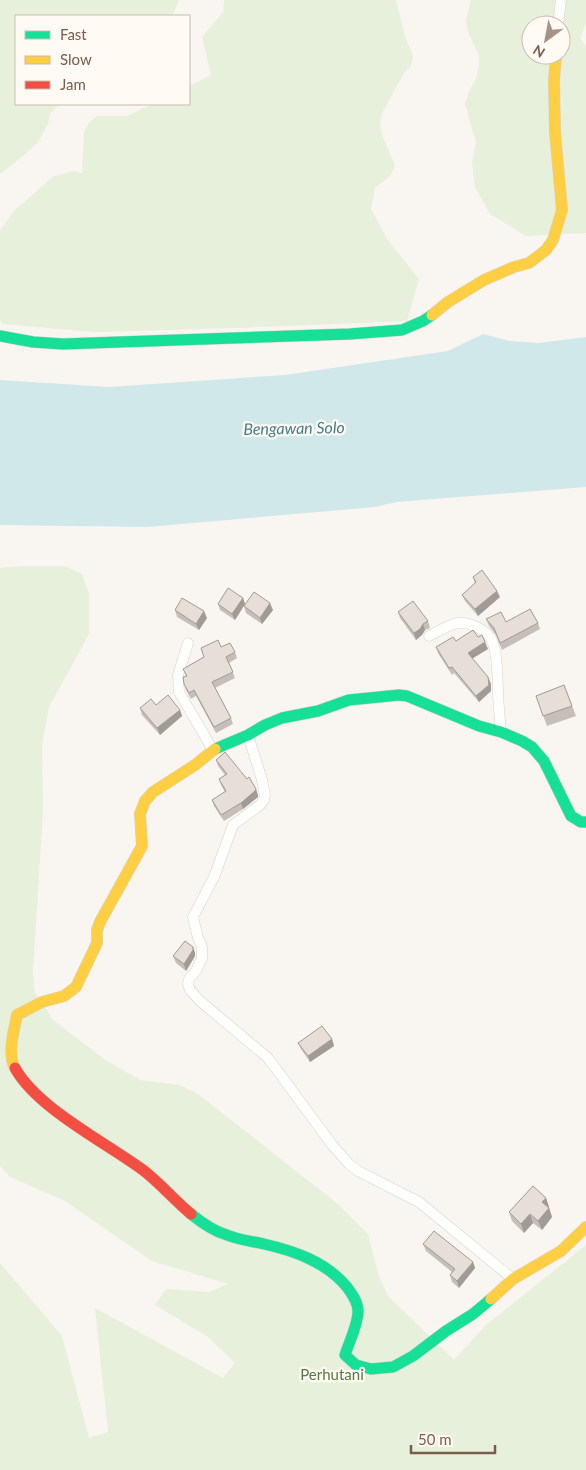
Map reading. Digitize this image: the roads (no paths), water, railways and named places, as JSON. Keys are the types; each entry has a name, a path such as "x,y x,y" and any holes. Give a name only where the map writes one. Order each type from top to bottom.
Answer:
{"street":[{"path":"559,15 561,0"},
{"path":"0,336 33,342 63,344 228,339 402,330 423,321 448,302 484,280 514,267 529,263 546,250 553,240 562,210 555,132 555,65"},
{"path":"429,636 455,624 469,624 483,630 490,637 497,664 501,732"},
{"path":"188,643 178,675 179,692 213,750"},
{"path":"586,822 571,816 544,762 532,747 501,732 479,726 413,698 399,694 349,700 318,711 282,718 213,750 195,765 153,792 145,801 140,814 142,846 100,922 97,930 98,943 76,987 64,996 42,1002 17,1015 12,1051 13,1064 21,1079 59,1112 145,1172 193,1215 212,1229 232,1238 287,1250 319,1263 342,1279 352,1295 358,1311 345,1355 356,1364 370,1369 393,1368 413,1356 446,1331 473,1314 513,1280 561,1252 586,1227"},
{"path":"248,735 262,780 264,800 233,826 214,877 193,917 202,947 202,958 196,971 189,979 190,990 200,1001 268,1058 349,1164 358,1171 419,1202 513,1280"}],"water":[{"name":"Bengawan Solo","path":"483,334 510,341 539,343 586,337 586,487 396,502 375,507 147,527 0,525 0,380 109,387 285,375 448,351"}],"park label":[{"name":"Perhutani","path":"332,1375"}]}
